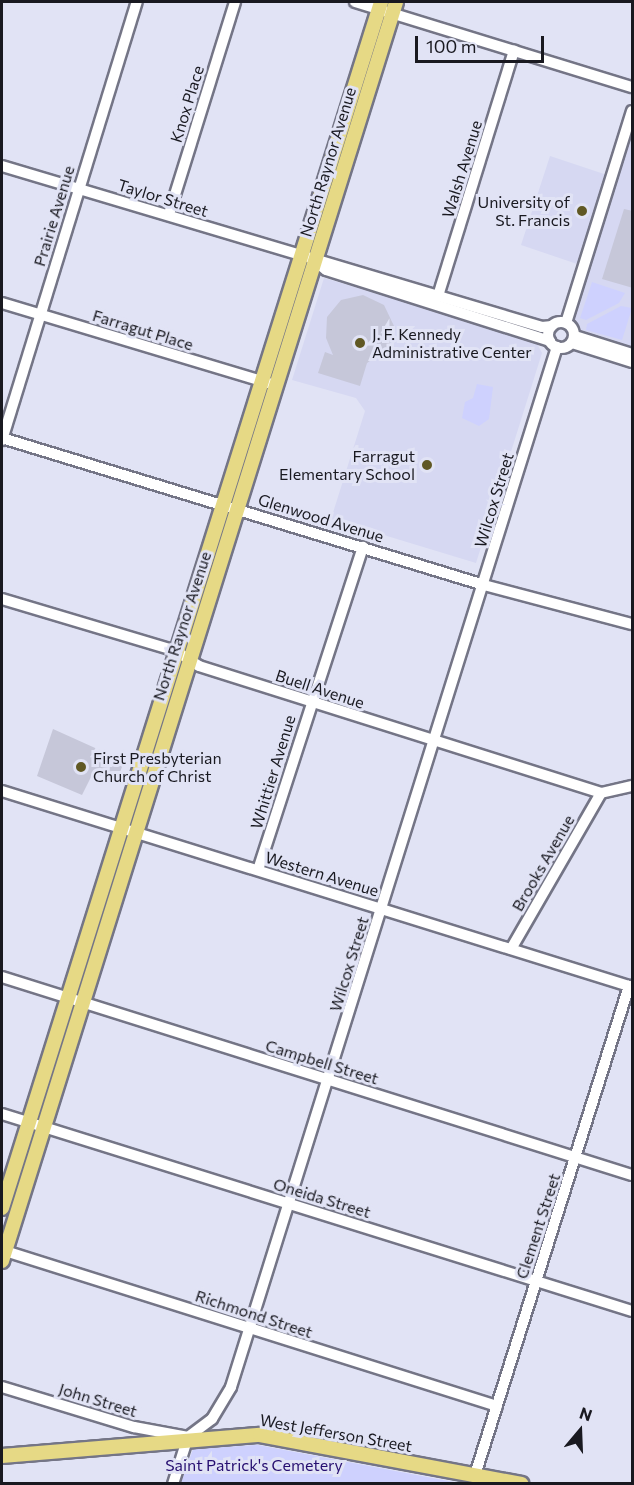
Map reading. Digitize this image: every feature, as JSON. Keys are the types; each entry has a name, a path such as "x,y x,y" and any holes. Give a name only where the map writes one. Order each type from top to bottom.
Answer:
{"main road":[{"name":"North Raynor Avenue","path":"2,1208 29,1122 74,999 231,506 276,385 296,322 308,259 387,6"},
{"name":"North Raynor Avenue","path":"231,506 261,381 282,317 308,259"},
{"path":"282,317 296,322"},
{"name":"North Raynor Avenue","path":"3,1254 43,1126 74,999"},
{"name":"West Jefferson Street","path":"2,1456 188,1437 260,1435 521,1484"}],"street":[{"name":"Prairie Avenue","path":"2,438 137,2"},
{"name":"Knox Place","path":"169,214 235,2"},
{"path":"355,2 387,6 514,51 633,87"},
{"name":"Walsh Avenue","path":"438,296 514,51"},
{"path":"633,111 566,323 573,340 633,362"},
{"name":"Taylor Street","path":"2,166 169,214 308,259 552,326"},
{"name":"Taylor Street","path":"308,259 326,270 554,344"},
{"name":"Farragut Place","path":"2,303 276,385"},
{"path":"552,326 566,323"},
{"name":"Wilcox Street","path":"188,1437 212,1419 224,1404 291,1204 381,908 436,742 484,585 554,344 552,326"},
{"path":"554,344 573,340 633,354"},
{"name":"Glenwood Avenue","path":"2,438 484,585 633,624"},
{"name":"Whittier Avenue","path":"258,870 363,547"},
{"name":"Buell Avenue","path":"2,599 182,654 199,666 311,703 602,793 633,786"},
{"name":"Western Avenue","path":"2,791 631,987"},
{"name":"Brooks Avenue","path":"512,950 602,793"},
{"name":"Campbell Street","path":"2,977 633,1175"},
{"name":"Clement Street","path":"475,1475 631,987"},
{"name":"Oneida Street","path":"2,1114 633,1311"},
{"name":"Richmond Street","path":"3,1254 497,1406"},
{"name":"John Street","path":"2,1387 134,1427 188,1437"},
{"path":"173,1484 188,1437"}],"shaded area":[{"name":"University of St. Francis","path":"632,115 632,358 568,339 567,328 586,267 521,245 550,156 613,177"},
{"name":"Farragut Elementary School","path":"324,278 535,340 542,353 476,563 331,519 365,411 356,398 292,380"}],"green space":[{"path":"592,282 625,293 619,303 586,320 580,318"},
{"path":"621,306 632,308 622,340 586,330 587,324"},
{"path":"477,384 493,387 489,419 479,426 462,418 465,402 473,398"},
{"name":"Saint Patrick's Cemetery","path":"258,1445 459,1483 181,1483 193,1449"}],"building":[{"path":"624,209 633,211 633,288 602,279"},
{"name":"J. F. Kennedy Administrative Center","path":"363,295 384,305 394,326 389,348 367,363 360,386 318,373 325,352 333,355 326,338 327,317 341,300"},
{"name":"First Presbyterian Church of Christ","path":"53,729 124,761 117,781 93,773 82,795 37,776"}],"place":[{"name":"University of St. Francis","path":"582,211"},
{"name":"J. F. Kennedy Administrative Center","path":"360,343"},
{"name":"Farragut Elementary School","path":"427,465"},
{"name":"First Presbyterian Church of Christ","path":"81,767"}]}
